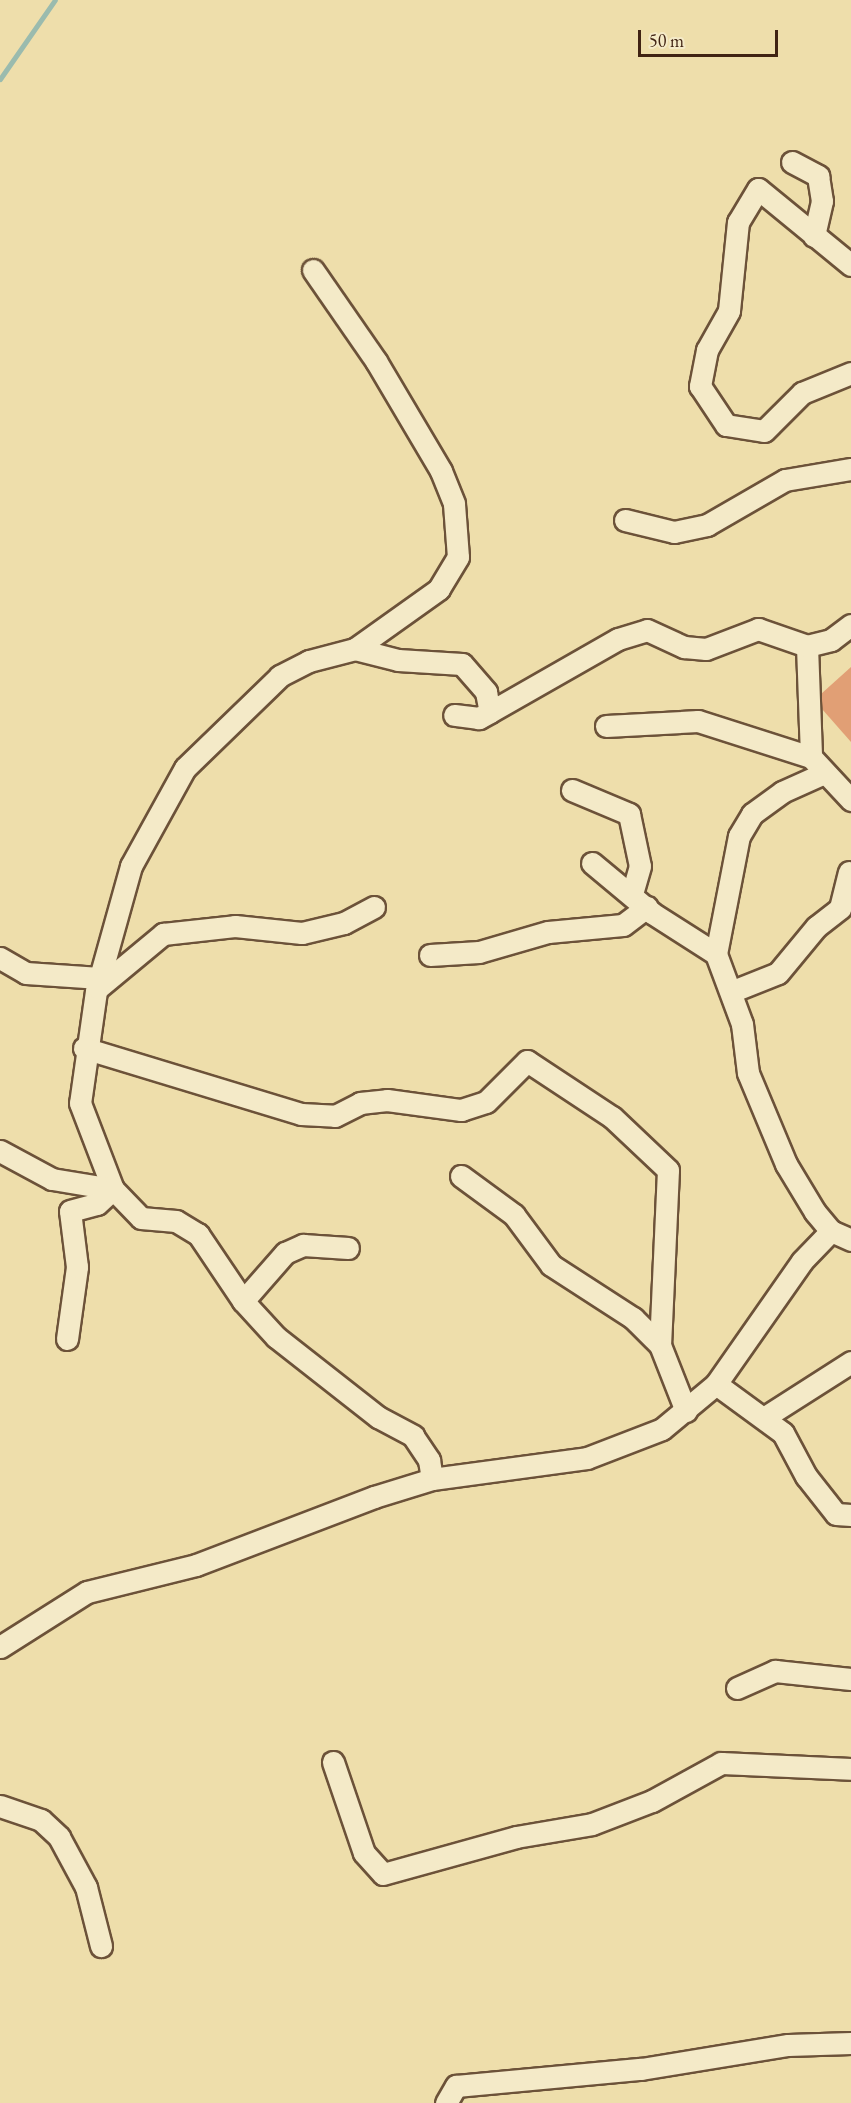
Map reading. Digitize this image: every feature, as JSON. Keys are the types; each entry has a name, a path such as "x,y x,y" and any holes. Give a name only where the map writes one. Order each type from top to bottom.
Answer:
{"street":[{"path":"792,162 818,176 822,201 814,236"},
{"path":"851,265 758,189 738,222 729,311 707,350 700,386 726,425 764,432 802,393 851,374"},
{"path":"313,270 376,361 454,504 458,557 439,589 356,649 309,661 280,676 185,768 131,866 98,984 84,1048 80,1103 113,1189 141,1218 176,1221 198,1234 243,1301 321,1373 412,1436 429,1460 432,1479"},
{"path":"624,519 674,532 707,525 785,480 851,469"},
{"path":"454,715 479,718 618,639 647,630 684,646 706,649 758,628 807,646 831,640 851,625"},
{"path":"807,646 816,766"},
{"path":"356,649 398,660 462,664 486,692 490,712"},
{"path":"606,726 698,721 816,766 851,800"},
{"path":"716,954 739,836 752,814 816,766"},
{"path":"430,955 479,952 548,932 623,925 639,901 640,866 629,814 572,790"},
{"path":"592,862 639,901 716,954 733,991 748,1073 764,1116 786,1164 831,1231 851,1240"},
{"path":"733,991 778,974 816,927 840,908 850,870"},
{"path":"0,958 26,973 98,984 163,934 235,926 302,933 344,922 374,907"},
{"path":"84,1048 301,1114 335,1116 360,1103 387,1100 461,1110 486,1102 527,1061 562,1089 612,1117 668,1170 660,1346"},
{"path":"0,1151 52,1179 113,1189"},
{"path":"460,1176 514,1215 551,1265 633,1317 660,1346 686,1411"},
{"path":"67,1339 77,1266 70,1211 97,1204 113,1189"},
{"path":"0,1647 87,1592 196,1565 432,1479 587,1458 662,1429 716,1384 802,1261 831,1231"},
{"path":"243,1301 285,1253 303,1245 348,1248"},
{"path":"765,1417 851,1362"},
{"path":"716,1384 765,1417 783,1433 806,1476 836,1514 851,1515"},
{"path":"737,1688 775,1671 851,1679"},
{"path":"333,1762 364,1853 383,1874 516,1837 592,1824 652,1801 720,1763 851,1769"},
{"path":"0,1806 41,1820 59,1837 86,1887 100,1946"},
{"path":"446,2103 456,2086 641,2069 788,2045 851,2043"}],"building":[{"path":"851,667 851,742 822,709 821,694"}],"waterway":[{"path":"0,79 55,0"}]}
